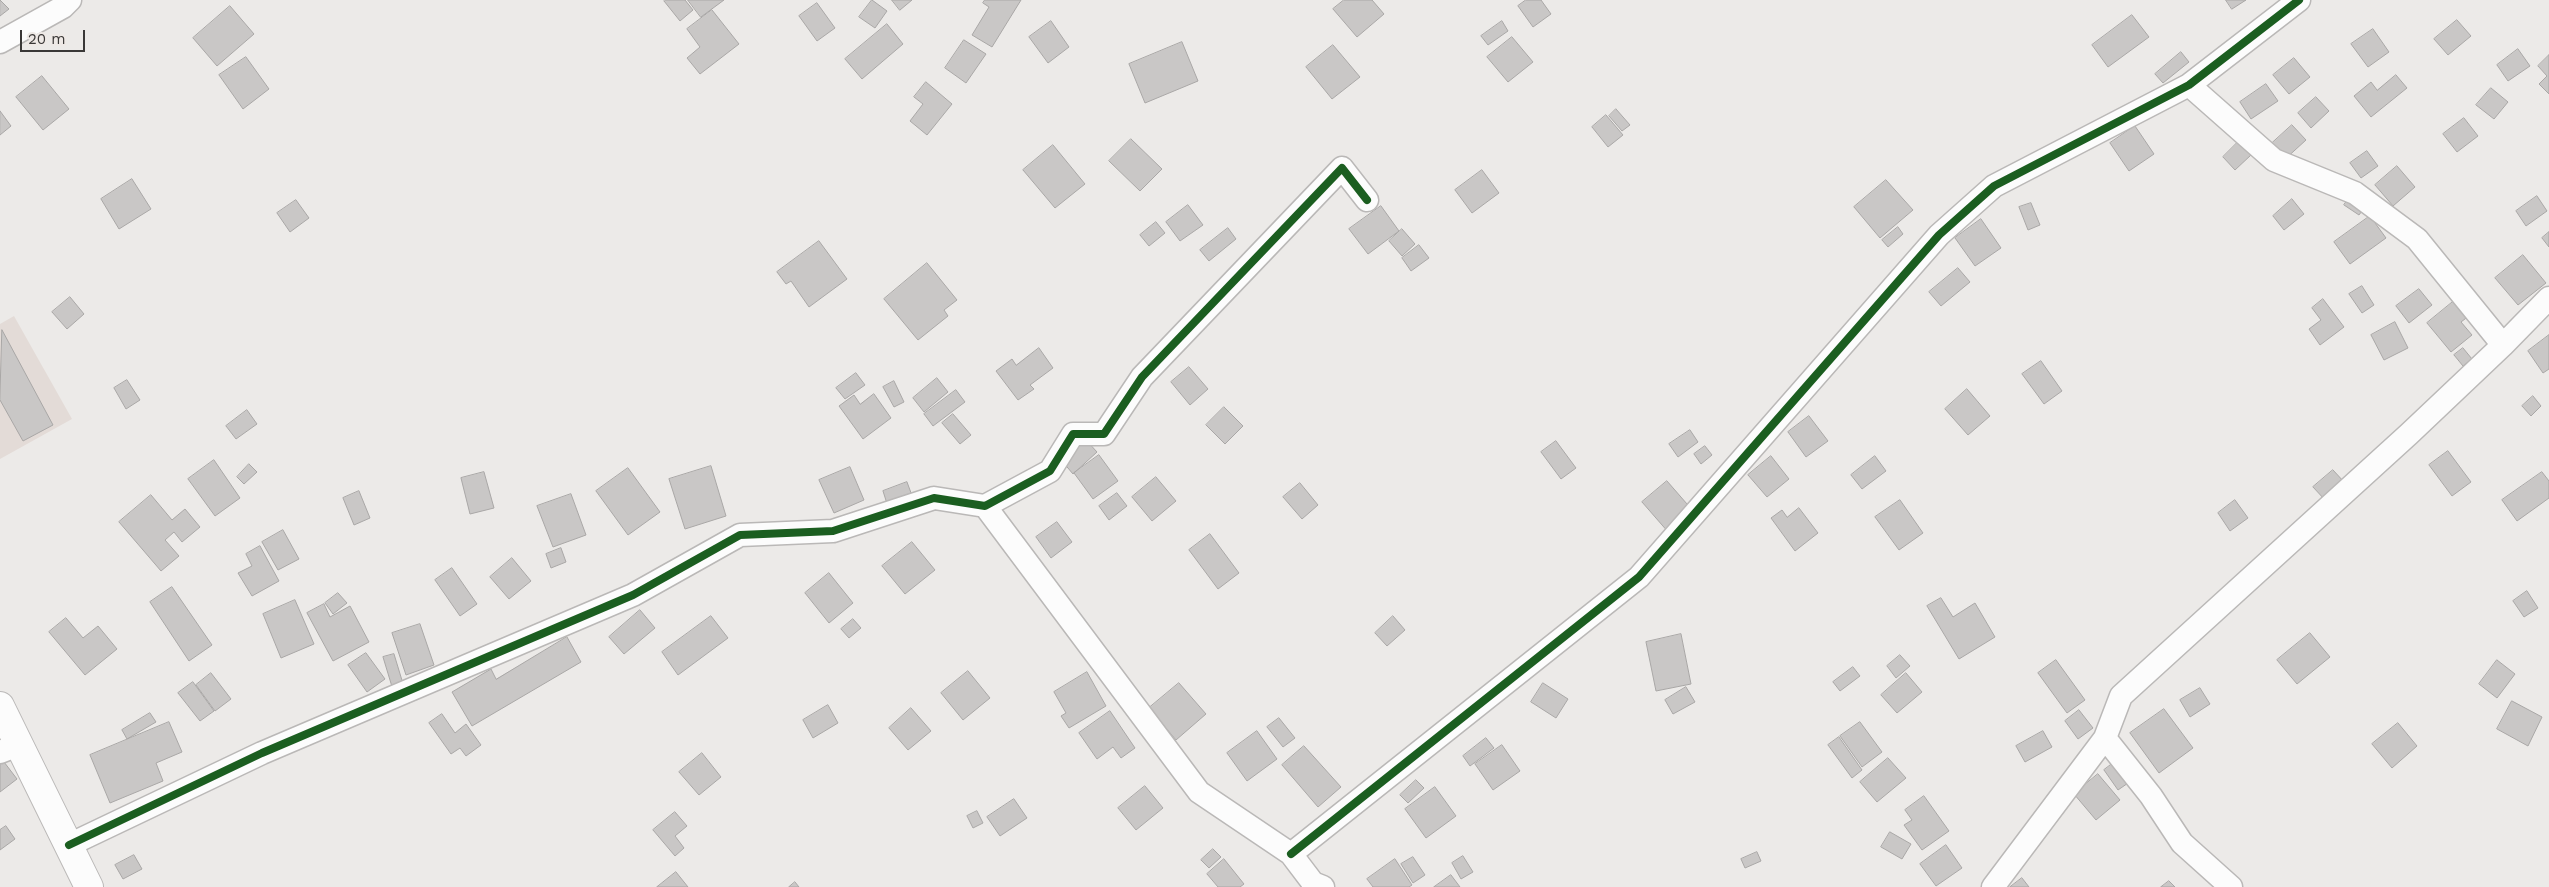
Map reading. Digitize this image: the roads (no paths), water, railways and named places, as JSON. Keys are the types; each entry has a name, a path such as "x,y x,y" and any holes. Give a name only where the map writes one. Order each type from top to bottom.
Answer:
{"main road":[{"path":"0,706 9,749 69,845 89,887"}],"street":[{"path":"0,42 63,7 70,0"},
{"path":"1291,854 1639,577 1939,236 1994,186 2189,86 2299,0"},
{"path":"2189,86 2274,160 2355,193 2417,239 2503,345"},
{"path":"69,845 262,753 633,595 740,535 833,532 934,498 986,506 1050,471 1073,434 1104,434 1142,377 1342,168 1367,200"},
{"path":"1993,887 2105,738 2121,696 2503,345 2549,298"},
{"path":"986,506 1199,792 1291,854 1313,883 1324,887"},
{"path":"2105,738 2151,796 2182,843 2231,887"}]}
